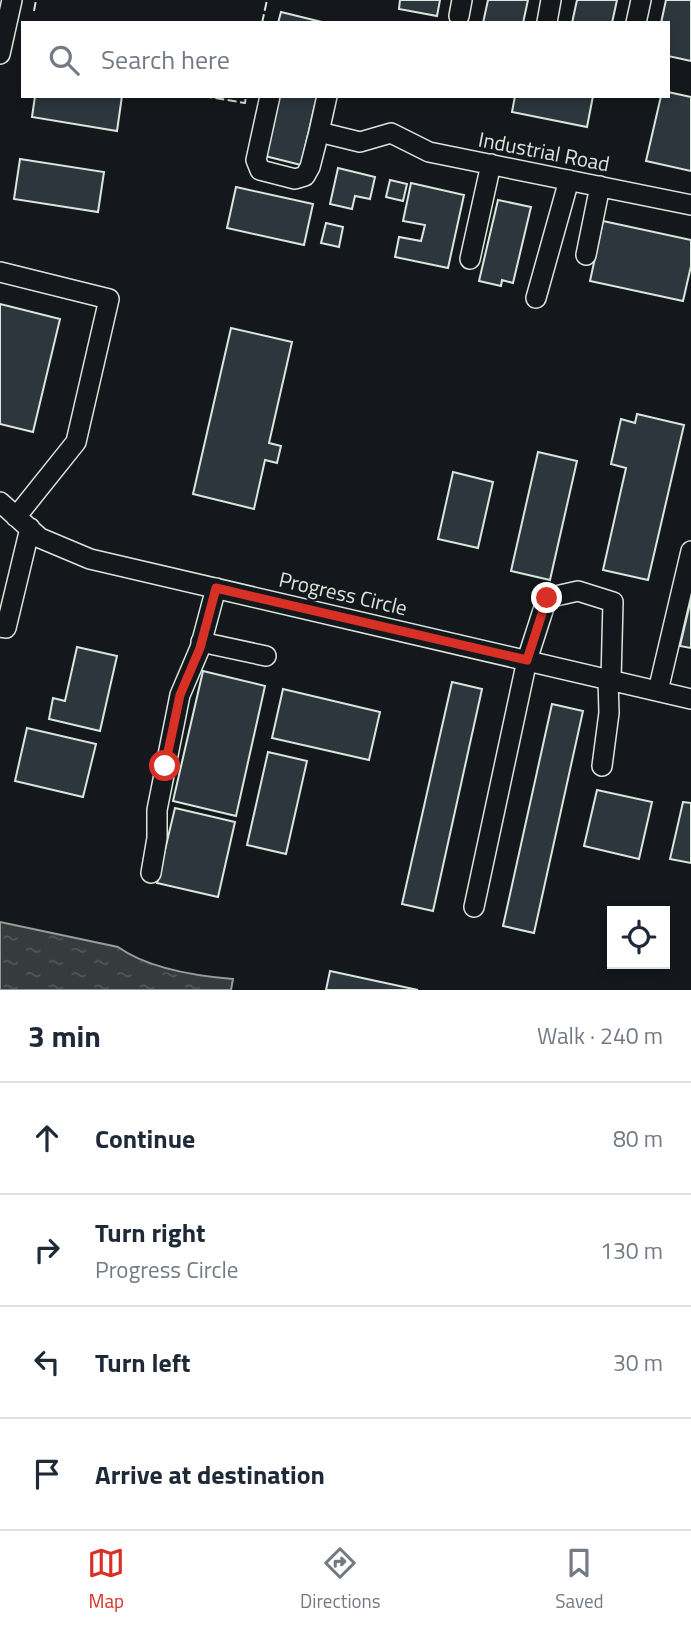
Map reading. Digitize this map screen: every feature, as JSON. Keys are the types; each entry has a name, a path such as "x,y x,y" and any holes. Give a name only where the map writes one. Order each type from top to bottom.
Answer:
{"street":[{"path":"0,54 3,25 12,0"},
{"path":"547,21 551,0"},
{"path":"636,21 641,0"},
{"path":"270,98 256,160 260,170 295,179 305,176 327,98"},
{"name":"Industrial Road","path":"319,132 360,142 391,133 429,152 691,205"},
{"path":"470,259 491,164"},
{"path":"536,298 569,180"},
{"path":"586,255 600,186"},
{"path":"0,272 109,299 76,442 23,523 6,628 0,627"},
{"name":"Progress Circle","path":"0,502 40,538 90,559 691,699"},
{"path":"658,691 691,551"},
{"path":"150,873 157,838 157,810 178,706 201,642 216,588"},
{"path":"474,907 527,660 547,598 578,591 613,602 608,713 602,766"},
{"path":"201,642 266,656"}],"water":[{"path":"0,922 118,947 144,961 173,970 233,979 231,990 0,990"}],"building":[{"path":"400,0 440,0 437,16 399,9"},
{"path":"488,0 528,0 523,21 483,21"},
{"path":"577,0 617,0 612,21 572,21"},
{"path":"666,0 691,0 691,61 670,56 670,21 661,21"},
{"path":"281,12 318,21 279,21"},
{"path":"670,92 691,97 691,171 646,161 661,98 670,98"},
{"path":"35,98 122,98 117,131 32,117"},
{"path":"279,98 317,98 301,165 265,156"},
{"path":"515,98 593,98 587,127 512,112"},
{"path":"20,159 104,172 98,212 14,199"},
{"path":"338,168 375,177 370,199 355,196 352,209 330,204"},
{"path":"390,180 407,184 403,201 386,197"},
{"path":"411,183 464,195 448,268 395,257 399,237 421,241 425,225 403,221"},
{"path":"236,187 313,204 304,245 227,228"},
{"path":"498,200 531,207 513,283 502,280 501,286 479,281"},
{"path":"603,221 691,240 691,266 683,301 590,281"},
{"path":"326,223 343,227 339,247 321,243"},
{"path":"0,304 60,319 33,432 0,424"},
{"path":"231,328 292,342 269,443 281,446 277,463 265,460 254,509 193,494"},
{"path":"637,414 684,425 648,580 603,570 626,468 611,464 621,419 635,423"},
{"path":"538,452 577,461 550,580 511,571"},
{"path":"453,472 493,482 478,548 438,539"},
{"path":"691,599 691,648 680,646"},
{"path":"77,647 117,656 100,731 49,719 53,698 65,701"},
{"path":"203,671 265,686 236,816 173,801"},
{"path":"452,682 482,689 433,911 402,904"},
{"path":"283,689 380,712 369,760 272,738"},
{"path":"552,704 583,711 534,933 503,926"},
{"path":"27,728 96,744 83,797 15,781"},
{"path":"268,752 307,761 286,854 247,845"},
{"path":"597,790 652,802 639,859 584,846"},
{"path":"683,802 691,803 691,863 670,859"},
{"path":"175,808 235,822 218,897 157,883"},
{"path":"330,971 418,990 326,990"}],"fence":[{"path":"34,11 36,0"},
{"path":"262,21 267,0"},
{"path":"215,98 245,103 246,98"}],"route":[{"path":"165,766 180,695 200,648 216,588 527,660 539,615 547,598"}]}
